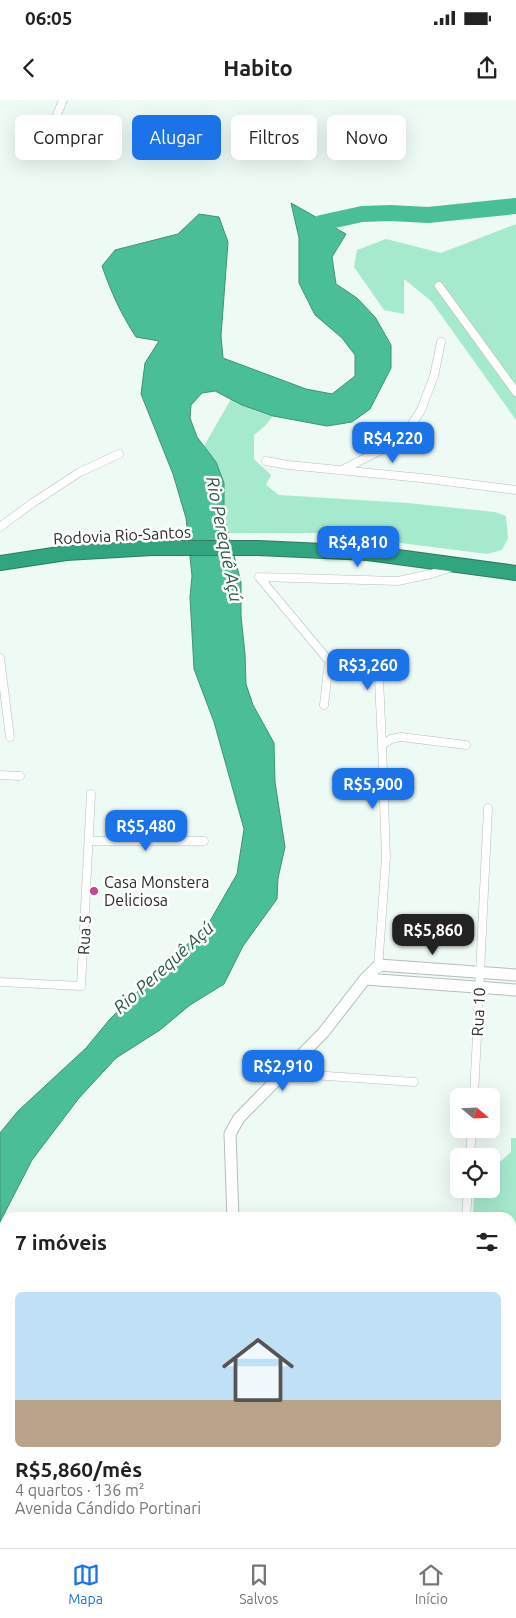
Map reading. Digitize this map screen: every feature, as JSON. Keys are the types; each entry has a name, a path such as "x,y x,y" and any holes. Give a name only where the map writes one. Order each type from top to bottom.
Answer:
{"highway":[{"name":"Rodovia Rio-Santos","path":"0,563 66,553 152,548 258,548 368,553 516,573"}],"street":[{"path":"57,115 63,100"},
{"path":"439,286 516,392"},
{"path":"342,470 394,443 412,424 421,410 434,376 441,342"},
{"path":"0,527 30,504 80,472 119,454"},
{"path":"266,461 516,490"},
{"path":"324,705 329,661 259,577 398,581 432,574 459,565"},
{"path":"0,658 10,737"},
{"path":"329,661 370,661 379,679 386,857 377,980"},
{"path":"382,745 391,739 400,737 466,745"},
{"path":"0,775 20,776"},
{"name":"Rua 5","path":"0,982 81,986 91,794"},
{"name":"Rua 10","path":"474,1088 488,808"},
{"path":"88,841 204,841"},
{"path":"378,965 516,975"},
{"path":"233,1212 230,1134 238,1118 323,1033 378,965"},
{"path":"365,979 516,990"},
{"path":"284,1073 414,1082"},
{"path":"466,1212 467,1198"}],"shaded area":[{"path":"516,224 516,420 431,301 404,279 404,314 384,310 354,267 357,250 386,239 441,253"},
{"path":"231,399 273,416 254,435 254,459 271,475 266,485 279,495 408,503 495,512 506,516 508,538 502,550 487,554 322,533 227,533 224,518 224,483 204,446"},
{"path":"511,1138 516,1138 516,1212 473,1212 474,1198 500,1198 501,1161 511,1152"}],"water":[{"path":"291,203 346,234 332,257 336,284 357,298 375,317 391,345 391,368 370,409 352,422 327,426 273,416 242,405 215,391 202,393 191,405 190,418 197,437 216,462 224,483 224,518 241,582 241,616 246,684 253,705 274,743 275,782 285,847 278,878 277,899 243,946 224,984 190,1005 160,1030 116,1058 79,1098 32,1160 5,1212 0,1212 0,1133 18,1111 86,1048 110,1019 167,962 206,928 237,874 244,829 214,722 194,669 190,597 192,576 186,518 173,474 141,394 145,363 159,341 136,337 117,303 102,266 115,250 178,234 199,214 219,217 228,242 221,336 223,358 306,389 332,394 355,376 355,355 342,338 315,315 299,283 299,238"}],"waterway":[{"name":"Rio Perequê Açú","path":"316,241 321,223 362,214 428,215 516,206"}],"place":[{"name":"Casa Monstera Deliciosa","path":"94,891"}]}
